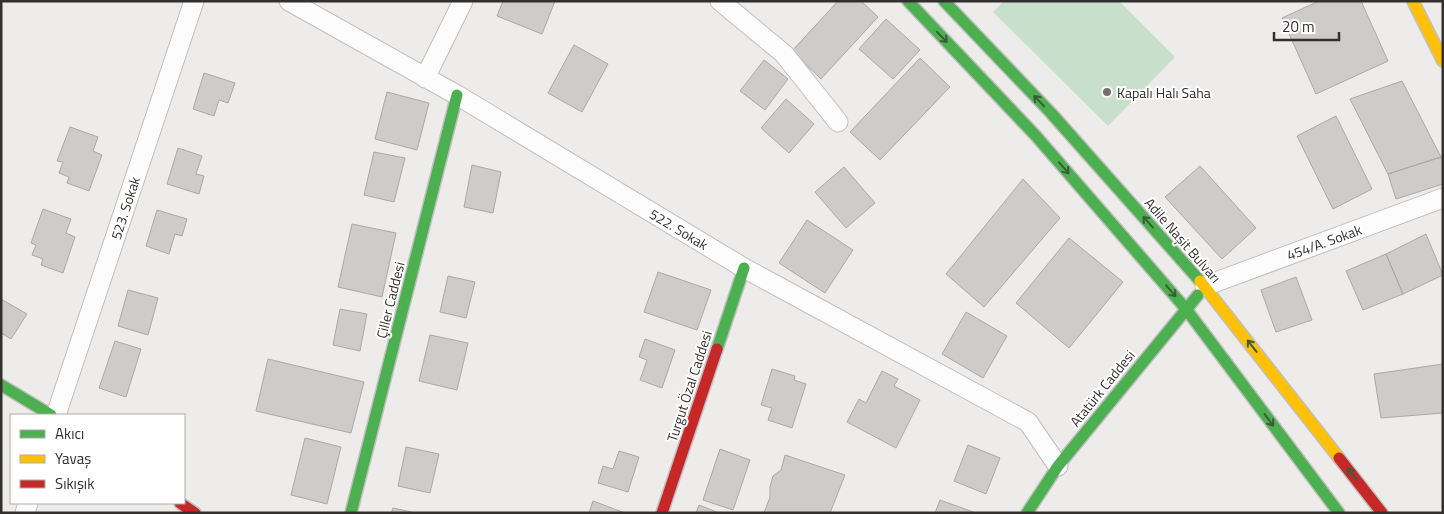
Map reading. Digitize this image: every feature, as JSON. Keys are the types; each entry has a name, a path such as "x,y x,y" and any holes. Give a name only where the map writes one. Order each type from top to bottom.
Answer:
{"main road":[{"path":"908,1 1036,136 1186,309 1339,513"},
{"name":"Adile Naşit Bulvarı","path":"944,1 1051,113 1205,286 1382,513"},
{"path":"1413,1 1443,61"},
{"name":"Çiller Caddesi","path":"351,513 457,95"},
{"name":"Turgut Özal Caddesi","path":"662,513 744,268"},
{"name":"Atatürk Caddesi","path":"1027,513 1058,466 1205,286"},
{"path":"1,385 49,414"},
{"path":"182,504 195,513"}],"street":[{"name":"523. Sokak","path":"56,414 194,1"},
{"name":"522. Sokak","path":"288,1 457,95 744,268 1028,422 1058,466"},
{"path":"425,78 463,1"},
{"path":"720,1 784,54 838,122"},
{"name":"454/A. Sokak","path":"1205,286 1443,198"}],"green space":[{"name":"Kapalı Halı Saha","path":"1004,1 1119,1 1175,57 1108,126 993,12"}],"building":[{"path":"503,1 555,1 542,34 497,16"},
{"path":"838,1 861,1 878,17 821,79 792,51"},
{"path":"1319,1 1361,1 1388,61 1316,94 1282,18"},
{"path":"886,19 920,50 893,79 859,49"},
{"path":"574,45 608,64 582,112 548,93"},
{"path":"920,58 950,87 880,160 850,132"},
{"path":"764,60 788,79 765,110 740,91"},
{"path":"204,73 235,83 228,103 219,100 214,116 193,109"},
{"path":"1402,81 1441,157 1388,174 1350,99"},
{"path":"387,92 429,103 417,150 375,139"},
{"path":"786,99 814,124 789,153 761,128"},
{"path":"1336,116 1372,189 1333,209 1297,136"},
{"path":"70,127 98,137 93,151 102,155 89,191 67,183 69,177 59,173 63,162 57,161"},
{"path":"178,148 202,156 196,174 204,176 199,194 167,184"},
{"path":"374,152 405,158 394,202 364,195"},
{"path":"1441,157 1443,160 1443,184 1396,199 1388,174"},
{"path":"472,165 501,172 493,213 464,207"},
{"path":"1200,166 1256,228 1222,259 1165,197"},
{"path":"844,167 875,203 846,228 815,192"},
{"path":"1023,179 1060,218 984,307 946,274"},
{"path":"43,209 71,219 66,233 75,237 63,273 41,265 43,259 32,255 36,245 31,243"},
{"path":"157,210 187,219 182,236 175,234 169,254 146,246"},
{"path":"807,220 853,250 825,293 779,263"},
{"path":"352,224 396,233 382,297 338,287"},
{"path":"1426,234 1443,275 1403,294 1386,254"},
{"path":"1069,238 1123,282 1069,348 1016,303"},
{"path":"1386,254 1403,294 1363,310 1346,271"},
{"path":"658,272 711,290 697,330 644,312"},
{"path":"448,276 475,282 466,318 440,312"},
{"path":"1296,277 1312,320 1276,332 1261,290"},
{"path":"128,290 158,298 148,335 118,326"},
{"path":"1,299 27,314 11,339 1,333"},
{"path":"340,309 367,314 360,351 333,345"},
{"path":"966,312 1007,336 983,378 942,354"},
{"path":"430,335 468,343 457,390 419,381"},
{"path":"645,339 675,350 662,388 640,380 647,360 639,357"},
{"path":"115,341 141,349 126,397 99,388"},
{"path":"268,359 364,382 351,433 256,411"},
{"path":"1443,364 1443,413 1381,418 1374,374"},
{"path":"772,369 795,376 794,380 806,384 792,428 768,420 772,408 761,405"},
{"path":"882,371 898,379 894,386 920,400 896,448 847,422 859,399 866,403"},
{"path":"305,438 341,447 327,504 291,495"},
{"path":"968,445 1000,458 986,494 954,481"},
{"path":"406,447 439,454 430,493 398,486"},
{"path":"720,449 750,460 733,510 703,500"},
{"path":"619,451 639,457 628,492 598,483 603,466 613,469"},
{"path":"785,455 845,475 830,513 764,513 770,497 773,476 781,470"},
{"path":"940,500 976,513 935,513"},
{"path":"593,501 625,513 589,513"},
{"path":"699,505 719,513 696,513"},
{"path":"393,508 416,513 391,513"}],"traffic: fast":[{"path":"908,1 1036,136 1186,309 1339,513"},
{"path":"944,1 1051,113 1200,281"},
{"path":"351,513 457,95"},
{"path":"717,349 744,268"},
{"path":"1027,513 1058,466 1198,295"},
{"path":"1,385 49,414"}],"traffic: slow":[{"path":"1413,1 1443,61"},
{"path":"1200,281 1339,458"}],"traffic: jam":[{"path":"662,513 717,349"},
{"path":"1339,458 1382,513"},
{"path":"182,504 195,513"}],"place":[{"name":"Kapalı Halı Saha","path":"1107,92"}]}
